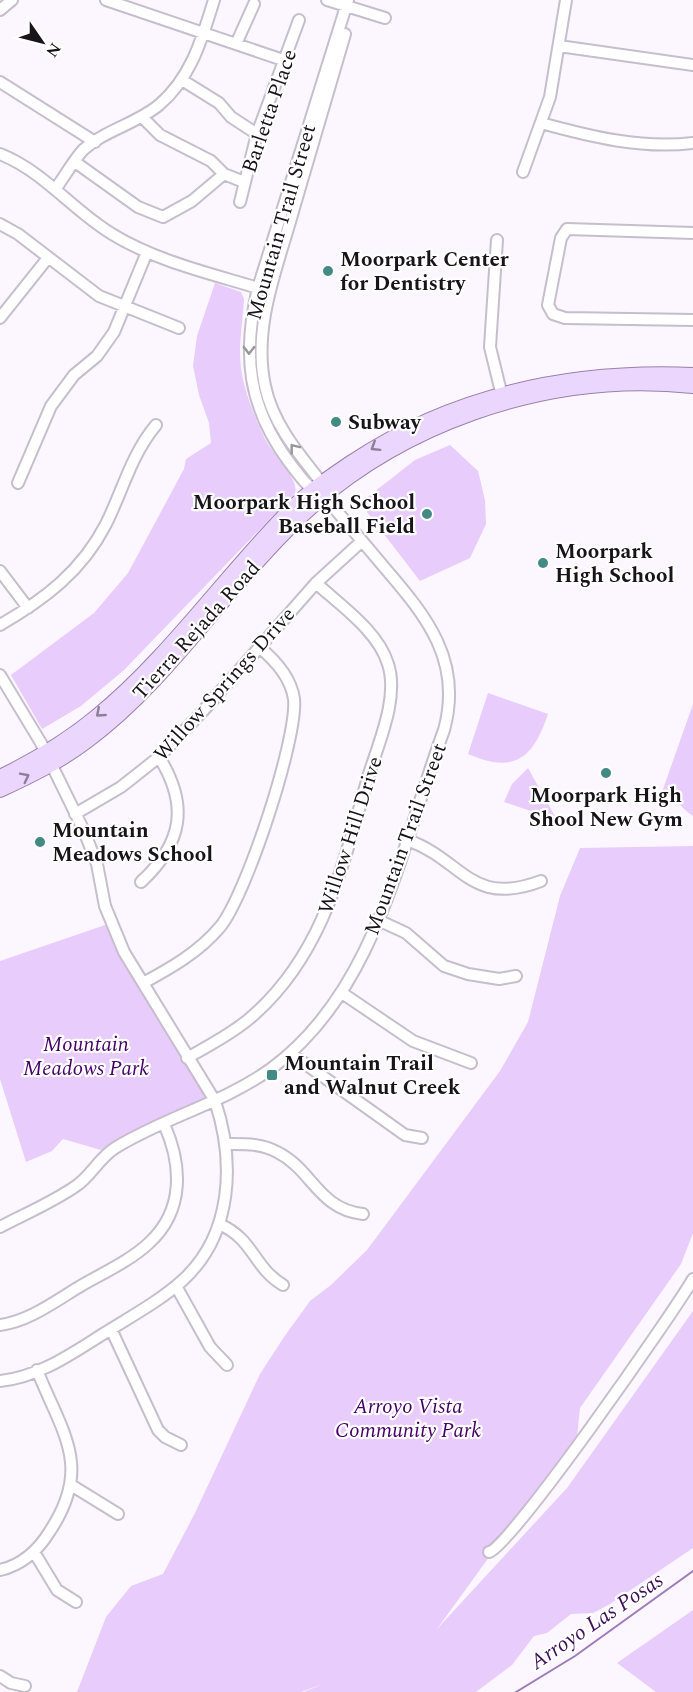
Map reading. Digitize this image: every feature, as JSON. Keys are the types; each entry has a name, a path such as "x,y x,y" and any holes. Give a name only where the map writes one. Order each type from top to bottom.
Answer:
{"main road":[{"name":"Tierra Rejada Road","path":"0,777 45,751 96,717 122,694 268,533 319,490 406,442 503,398 597,376 693,375"},
{"name":"Tierra Rejada Road","path":"503,398 595,387 649,384 693,387"},
{"name":"Tierra Rejada Road","path":"0,790 51,765 87,741 122,711 285,532 319,490"}],"street":[{"path":"0,10 12,0"},
{"path":"106,0 286,61"},
{"path":"56,188 75,162 95,142 142,117 164,100 182,80 196,55 214,0"},
{"path":"327,0 350,3 385,18"},
{"path":"523,172 553,86 566,0"},
{"name":"Mountain Trail Street","path":"0,1227 76,1186 115,1148 247,1085 290,1053 342,993 363,957 407,840 446,723 449,676 440,646 417,606 271,436 256,401 249,351 252,311 258,288 350,3"},
{"name":"Mountain Trail Street","path":"319,490 278,421 265,386 261,340 270,291 350,3"},
{"path":"236,44 254,4"},
{"name":"Barletta Place","path":"240,202 257,134 286,61 299,20"},
{"path":"559,46 693,65"},
{"path":"182,80 219,103 231,117 257,134"},
{"path":"0,82 95,142"},
{"path":"142,117 160,135 211,161 224,174 244,182"},
{"path":"541,123 620,142 661,145 693,143"},
{"path":"0,154 20,163 56,188 111,233 147,252 258,288"},
{"path":"75,162 138,207 163,217 187,205 224,174"},
{"path":"0,224 18,234 87,289 179,328"},
{"path":"693,233 567,229 561,238 548,307 553,314 565,318 693,320"},
{"path":"497,240 490,347 503,398"},
{"path":"18,483 51,406 74,375 107,344 147,252"},
{"path":"0,318 47,259"},
{"path":"0,625 63,582 85,558 106,524 132,460 156,425"},
{"name":"Willow Springs Drive","path":"75,814 121,787 159,757 316,583 362,541"},
{"path":"0,571 28,608"},
{"name":"Willow Hill Drive","path":"187,1058 248,1019 277,992 303,957 335,891 377,747 389,698 391,679 388,662 370,634 316,583"},
{"path":"143,983 184,959 210,937 232,910 249,874 290,738 294,713 290,685 279,666 260,647"},
{"path":"0,675 45,751 75,814 97,864 111,923 124,952 215,1101 226,1144 228,1176 219,1224 207,1250 176,1286 57,1361 0,1382"},
{"path":"141,882 164,856 178,820 177,795 159,757"},
{"path":"407,840 432,850 462,876 489,887 518,888 541,880"},
{"path":"378,920 406,933 444,966 468,974 499,979 516,976"},
{"path":"342,993 413,1041 454,1054 471,1063"},
{"path":"290,1053 405,1135 422,1138"},
{"path":"0,1324 28,1317 138,1251 156,1236 174,1203 178,1176 176,1154 164,1124"},
{"path":"226,1144 255,1145 278,1152 299,1168 322,1196 345,1211 363,1214"},
{"path":"219,1224 244,1239 267,1274 284,1285"},
{"path":"489,1552 500,1546 533,1507 693,1279"},
{"path":"176,1286 210,1347 227,1365"},
{"path":"111,1329 158,1430 169,1440 181,1445"},
{"path":"0,1570 16,1564 34,1552 55,1524 71,1485 73,1466 68,1447 37,1370"},
{"path":"71,1485 118,1514"},
{"path":"34,1552 57,1590 76,1602"},
{"path":"0,1676 11,1683 25,1686"}],"green space":[{"path":"215,283 241,292 244,299 240,351 245,386 265,439 290,474 295,493 124,670 81,706 42,729 11,675 94,613 128,573 184,469 186,459 211,443 209,423 199,395 193,366 197,336"},
{"name":"Moorpark High School Baseball Field","path":"450,445 478,471 485,500 486,524 470,558 420,581 360,503 415,460"},
{"path":"488,693 548,714 536,742 520,758 498,763 468,754"},
{"path":"693,704 693,816 671,796 662,792"},
{"path":"528,768 557,820 504,802 512,784"},
{"name":"Arroyo Vista Community Park","path":"693,846 693,1233 681,1264 580,1408 577,1436 437,1629 567,1488 693,1311 693,1548 610,1604 593,1613 571,1614 547,1633 534,1636 512,1665 476,1692 304,1692 323,1684 301,1692 77,1692 106,1617 131,1586 163,1574 195,1513 260,1374 284,1337 310,1301 331,1285 367,1250 500,1071 528,1022 560,896 580,848"},
{"name":"Mountain Meadows Park","path":"111,923 212,1097 101,1150 63,1139 52,1151 26,1162 0,1079 0,961"},
{"path":"693,1610 693,1692 656,1692 617,1663"}],"waterway":[{"name":"Arroyo Las Posas","path":"516,1692 575,1656 693,1571"}],"place":[{"name":"Moorpark Center for Dentistry","path":"328,271"},
{"name":"Subway","path":"336,422"},
{"name":"Moorpark High School Baseball Field","path":"427,514"},
{"name":"Moorpark High School","path":"543,563"},
{"name":"Moorpark High Shool New Gym","path":"606,773"},
{"name":"Mountain Meadows School","path":"40,842"},
{"name":"Mountain Trail and Walnut Creek","path":"272,1075"}]}
